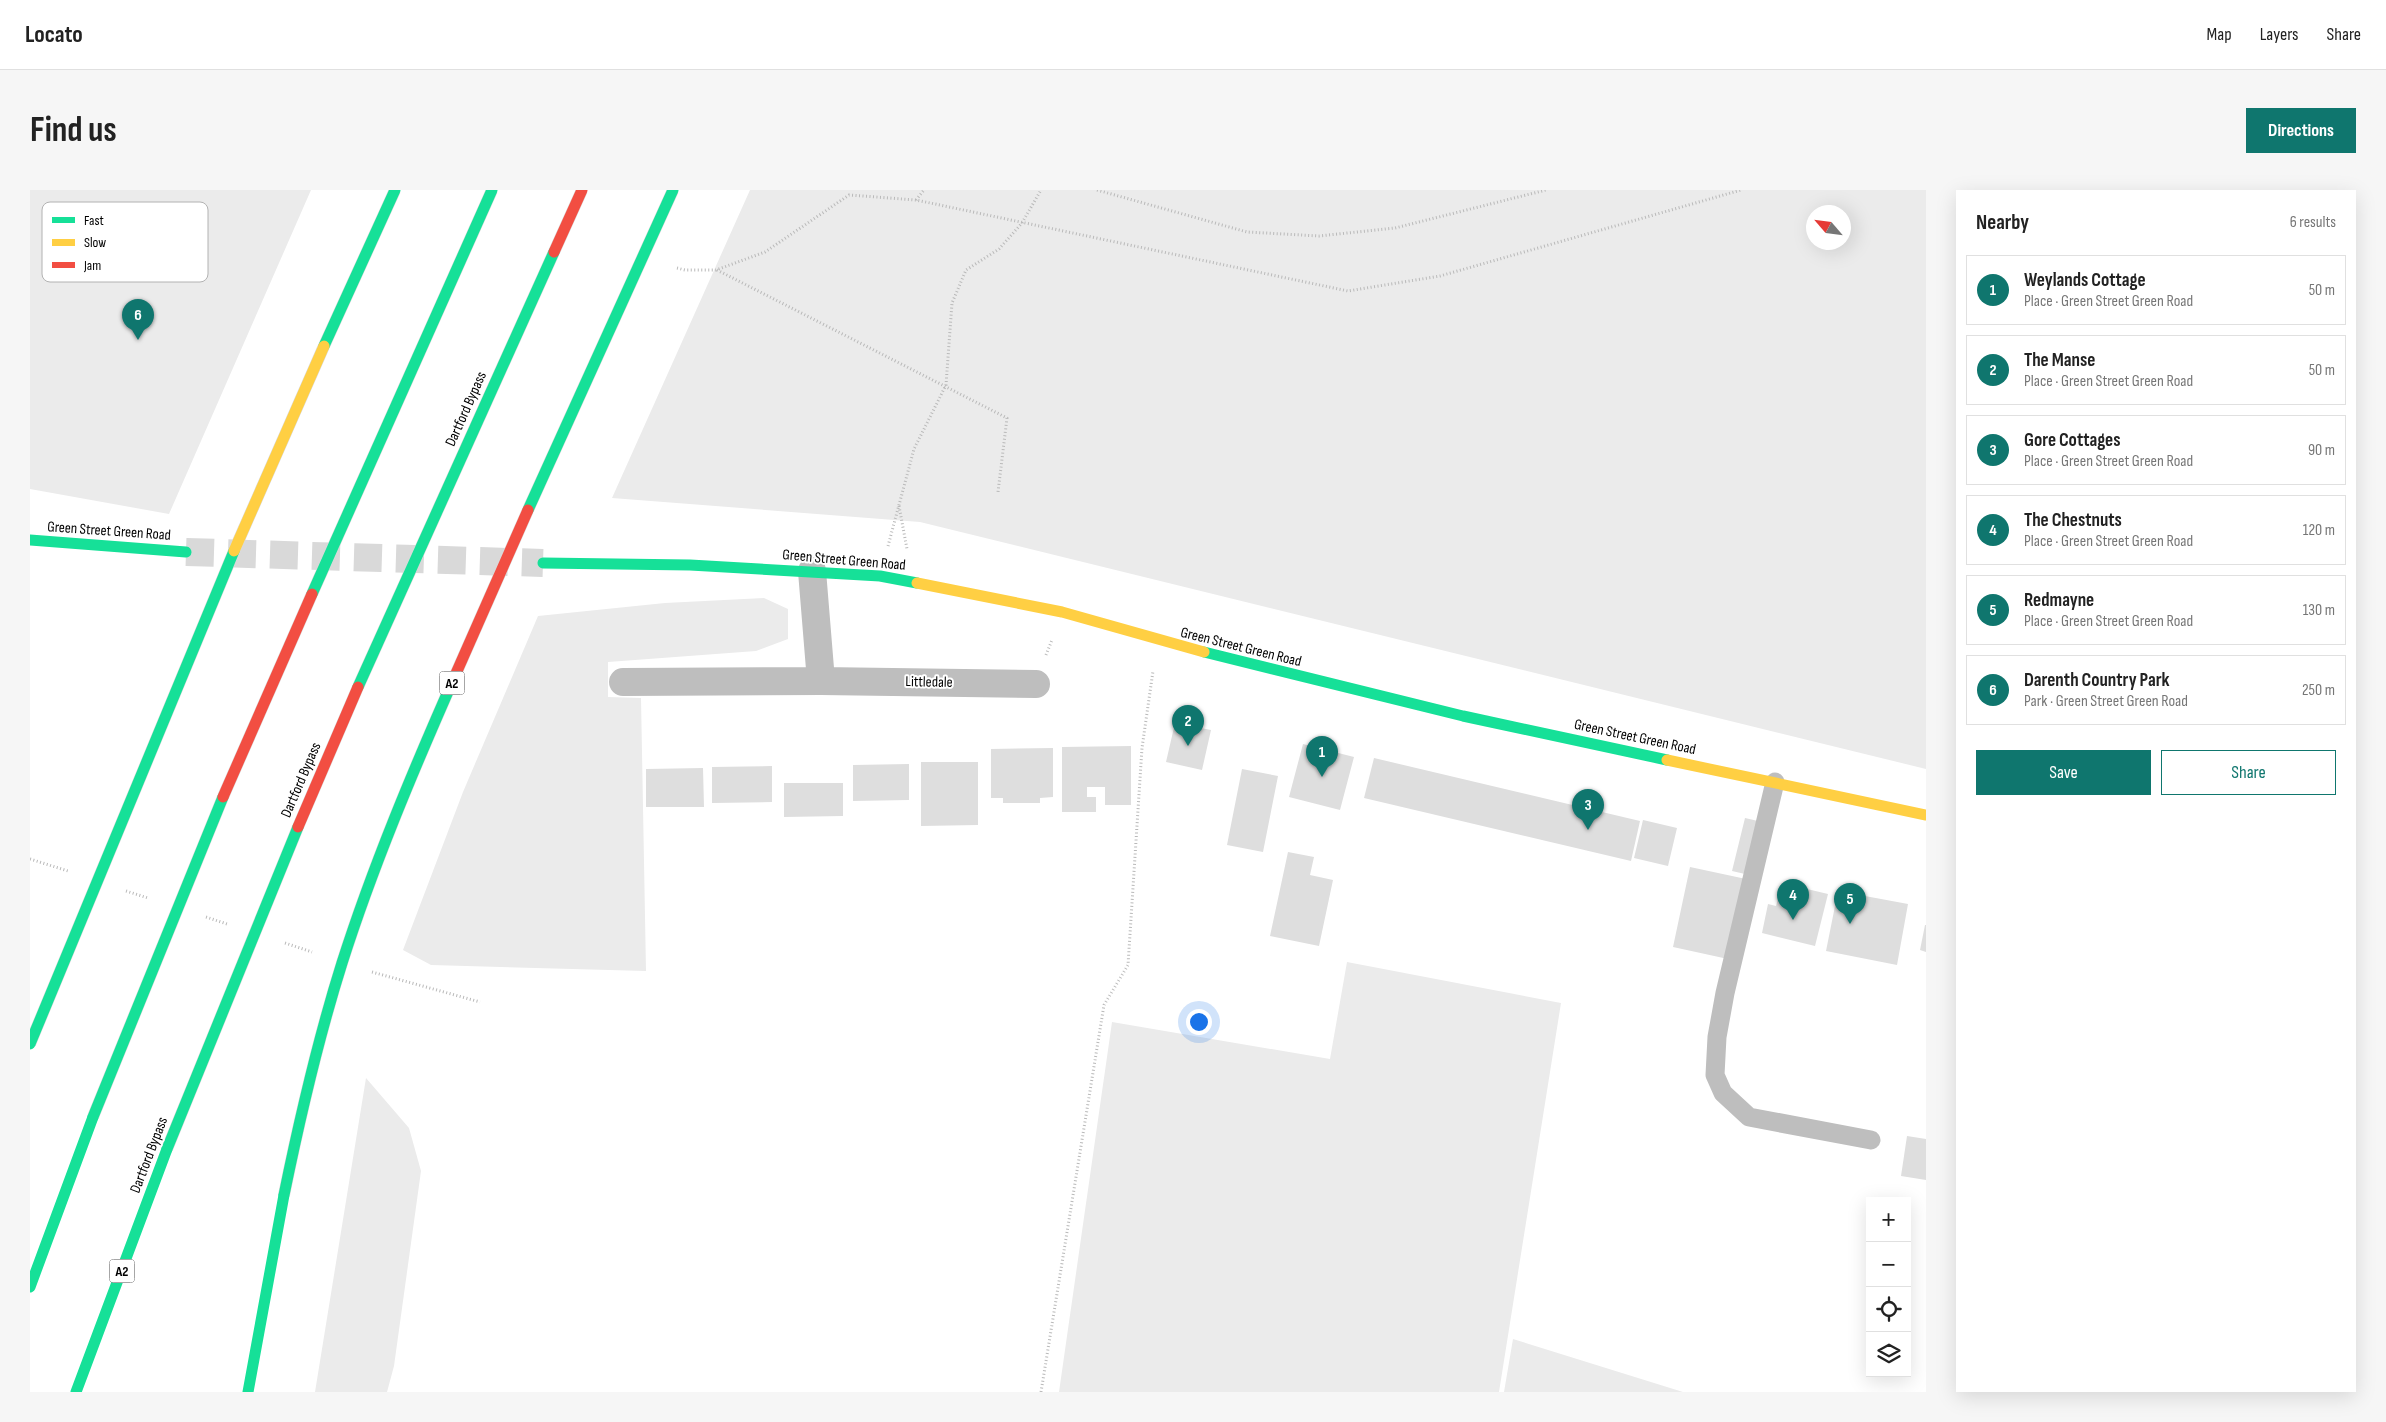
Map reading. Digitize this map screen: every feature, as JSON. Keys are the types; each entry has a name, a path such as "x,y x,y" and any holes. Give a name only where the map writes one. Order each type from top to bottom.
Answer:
{"main road":[{"path":"30,1044 218,588 303,393 395,190"},
{"path":"30,1287 93,1117 221,802 492,190"},
{"name":"Dartford Bypass","path":"76,1392 167,1149 324,763 582,190"},
{"name":"A2","path":"248,1392 304,1097 342,963 375,867 421,752 555,447 673,190"},
{"name":"Green Street Green Road","path":"30,540 186,552"},
{"name":"Green Street Green Road","path":"543,563 690,565 812,570 880,576 913,582 1062,612 1158,641 1463,716 1926,815"}],"street":[{"path":"812,570 822,681"},
{"name":"Littledale","path":"623,682 822,681 1036,684"}],"lane":[{"path":"1775,782 1724,993 1717,1037 1715,1075 1722,1093 1749,1117 1871,1140"}],"path":[{"path":"916,200 924,190"},
{"path":"880,576 914,449 946,385 952,304 966,270 999,249 1022,223 1042,190"},
{"path":"1097,190 1247,232 1319,236 1395,228 1546,190"},
{"path":"677,268 685,270 716,270 765,252 849,195 916,200 1348,291 1440,276 1741,190"},
{"path":"716,270 946,385 1007,418 998,492"},
{"path":"899,505 913,582"},
{"path":"1036,684 1062,612"},
{"path":"1041,1392 1104,1005 1128,965 1142,748 1158,641"}],"shaded area":[{"path":"30,190 311,190 169,514 30,489"},
{"path":"750,190 1926,190 1926,769 920,522 612,498"},
{"path":"764,598 788,609 788,639 756,651 608,662 608,697 641,698 646,971 431,965 403,950 463,792 538,616 665,603"},
{"path":"1347,962 1561,1003 1499,1392 1059,1392 1112,1022 1330,1059"},
{"path":"366,1078 409,1128 421,1171 394,1366 387,1392 315,1392"},
{"path":"1513,1339 1683,1392 1504,1392"}],"building":[{"path":"1175,723 1211,730 1202,770 1166,762"},
{"path":"1303,744 1354,757 1340,810 1289,797"},
{"path":"1131,746 1131,805 1105,805 1105,787 1087,787 1087,797 1096,797 1096,812 1062,812 1062,747"},
{"path":"1053,748 1053,797 1040,798 1040,803 1003,803 1003,798 991,798 991,749"},
{"path":"1374,758 1640,821 1631,861 1364,798"},
{"path":"921,762 978,762 978,825 921,826"},
{"path":"909,764 909,800 853,801 853,765"},
{"path":"772,766 772,802 712,803 712,767"},
{"path":"703,768 704,807 646,807 646,769"},
{"path":"1242,769 1278,776 1263,852 1227,845"},
{"path":"784,783 843,783 843,816 784,817"},
{"path":"1745,818 1758,821 1745,874 1732,871"},
{"path":"1643,820 1677,828 1668,866 1634,858"},
{"path":"1288,852 1314,857 1310,875 1333,880 1319,946 1270,936"},
{"path":"1690,867 1746,879 1728,959 1673,947"},
{"path":"1782,883 1828,894 1815,946 1762,933 1768,904 1776,906"},
{"path":"1838,891 1908,904 1897,965 1826,951"},
{"path":"1926,925 1926,952 1920,950"},
{"path":"1907,1136 1926,1139 1926,1180 1901,1176"}],"tunnel":[{"path":"186,552 543,563"}],"traffic: fast":[{"path":"324,346 395,190"},
{"path":"312,594 492,190"},
{"path":"528,510 673,190"},
{"path":"358,687 554,252"},
{"path":"30,540 186,552"},
{"path":"30,1044 234,551"},
{"path":"543,563 690,565 880,576 917,583"},
{"path":"1204,652 1463,716 1667,760"},
{"path":"284,1195 310,1078 342,963 394,819 454,678"},
{"path":"93,1117 223,797"},
{"path":"167,1149 298,827"},
{"path":"30,1287 93,1117"},
{"path":"76,1392 167,1149"},
{"path":"248,1392 284,1195"}],"traffic: slow":[{"path":"234,551 324,346"},
{"path":"917,583 1062,612 1204,652"},
{"path":"1667,760 1926,815"}],"traffic: jam":[{"path":"554,252 582,190"},
{"path":"454,678 528,510"},
{"path":"223,797 312,594"},
{"path":"298,827 358,687"}],"place":[{"name":"Darenth Country Park","path":"138,340"},
{"name":"The Manse","path":"1188,746"},
{"name":"Weylands Cottage","path":"1322,777"},
{"name":"Gore Cottages","path":"1588,830"},
{"name":"The Chestnuts","path":"1793,920"},
{"name":"Redmayne","path":"1850,924"}]}
